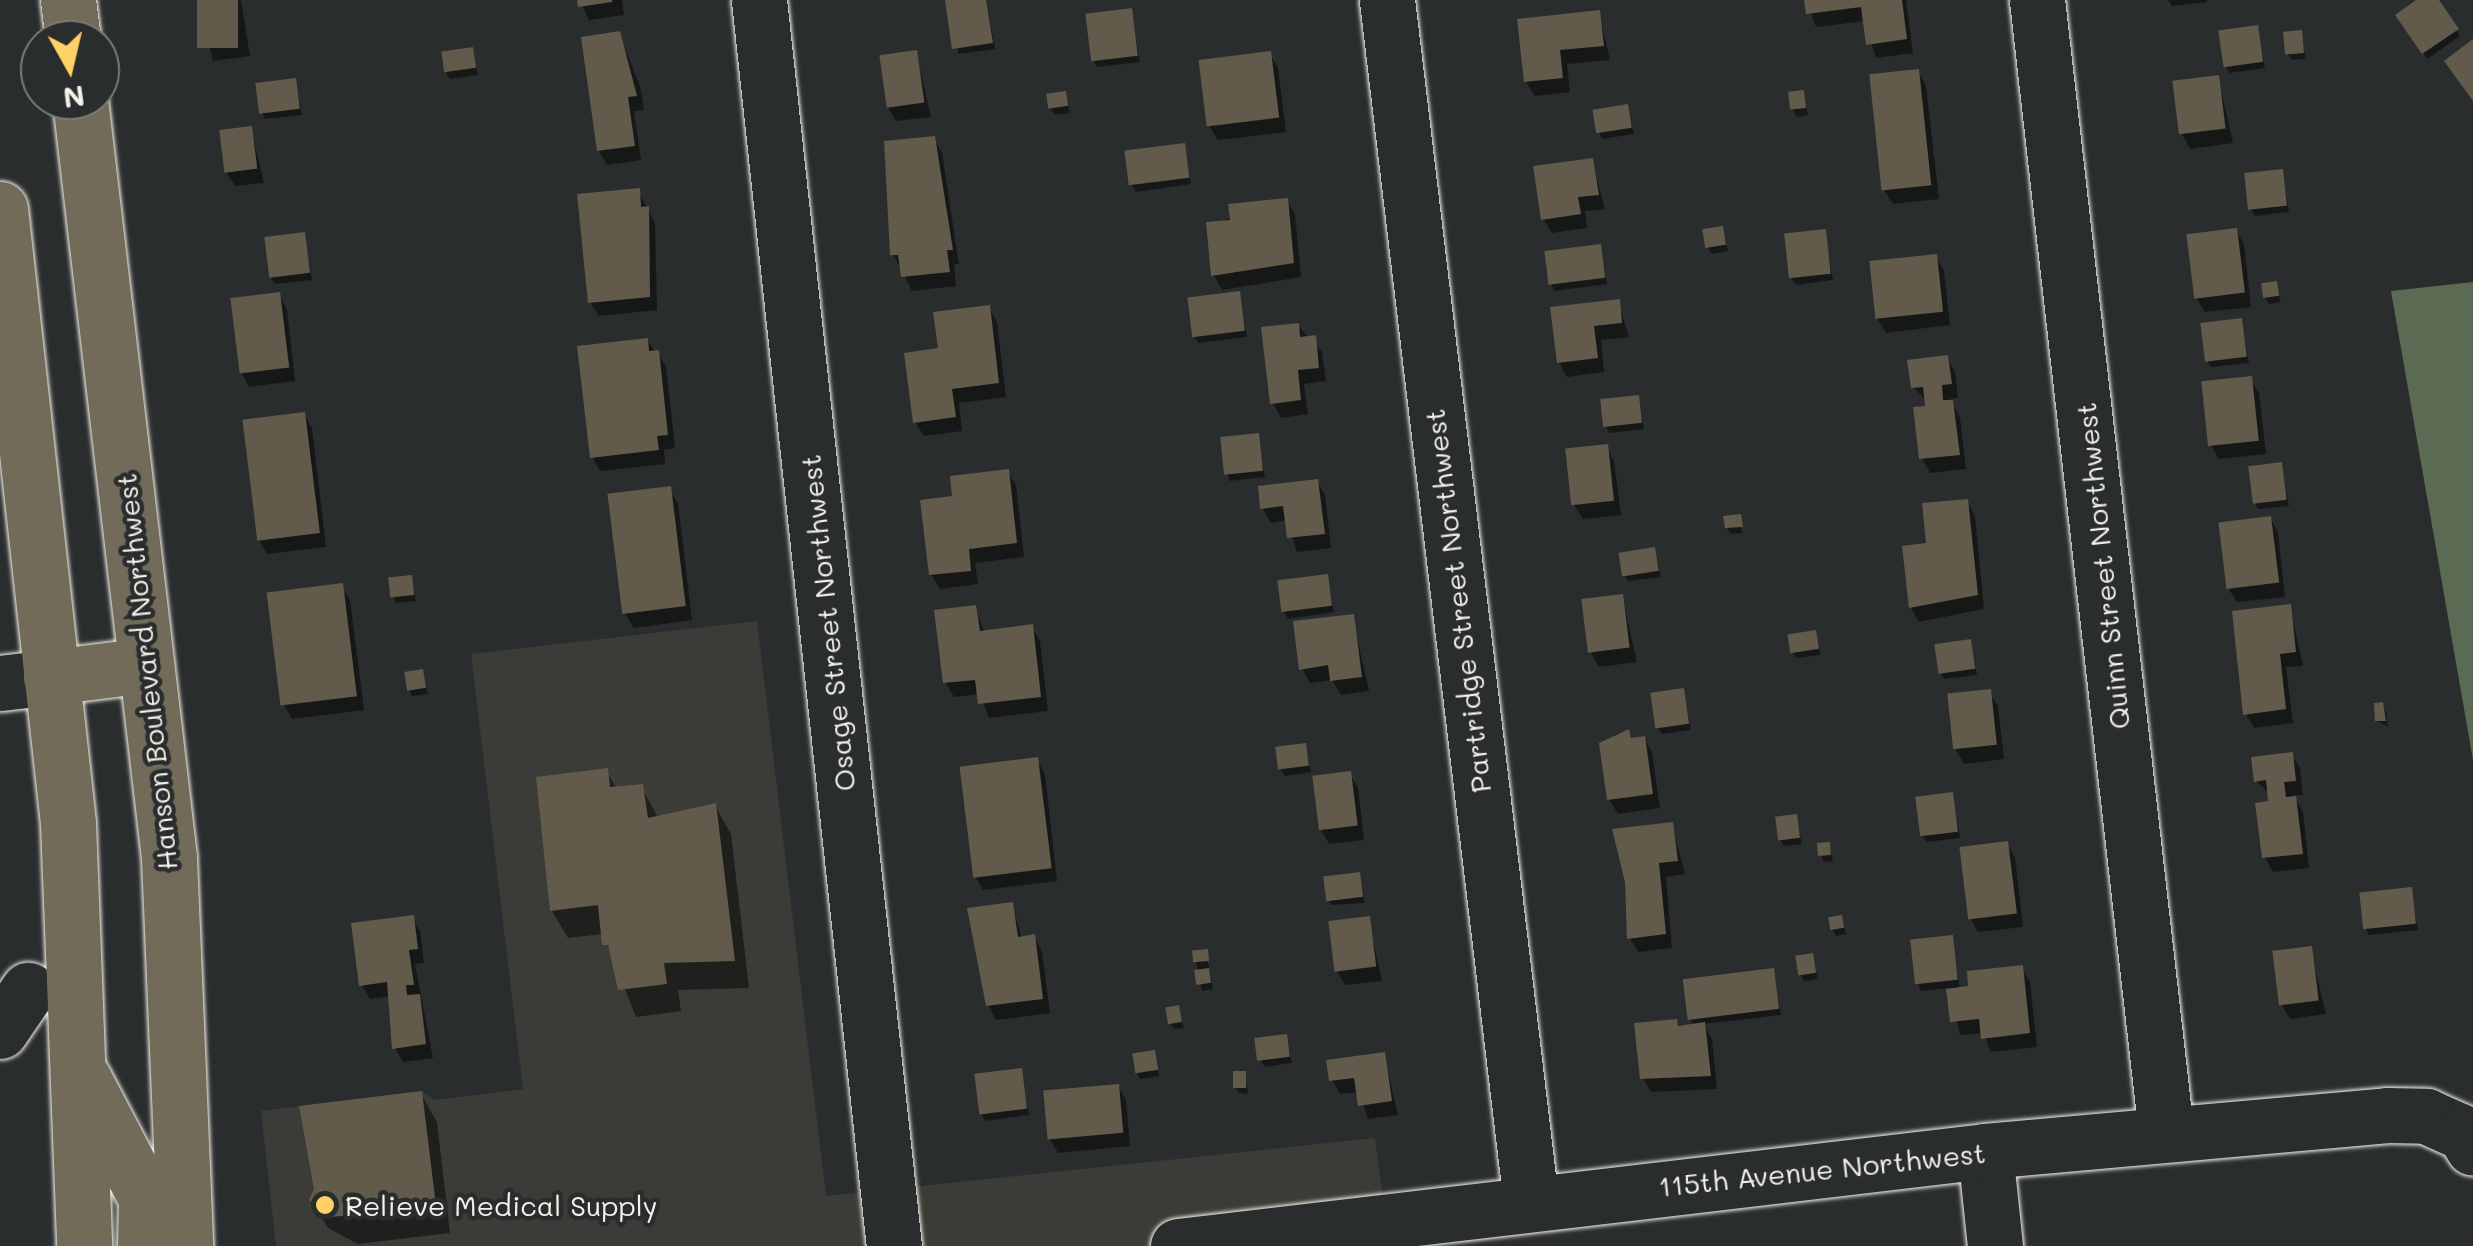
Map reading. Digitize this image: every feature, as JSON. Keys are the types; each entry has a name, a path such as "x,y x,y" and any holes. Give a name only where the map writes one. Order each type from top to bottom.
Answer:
{"main road":[{"name":"Hanson Boulevard Northwest","path":"82,120 168,858 181,1239"},
{"path":"0,209 26,680 68,822 84,1246"},
{"path":"26,680 146,665"},
{"path":"77,1066 146,1198 181,1239"}],"street":[{"name":"Osage Street Northwest","path":"759,0 894,1246"},
{"name":"Partridge Street Northwest","path":"1387,0 1531,1202"},
{"name":"Quinn Street Northwest","path":"2036,0 2166,1133"},
{"name":"115th Avenue Northwest","path":"1178,1246 1364,1235 1531,1202 2166,1133 2387,1115 2426,1116 2469,1140"},
{"path":"1984,1152 1995,1246"}],"shaded area":[{"path":"757,621 826,1196 1375,1138 1389,1246 276,1246 261,1111 422,1091 435,1100 523,1089 471,654"}],"green space":[{"path":"2473,282 2473,760 2391,291"}],"building":[{"path":"197,0 238,0 238,48 197,48"},
{"path":"577,0 612,0 612,2 578,7"},
{"path":"945,0 986,0 993,43 952,49"},
{"path":"1804,0 1902,0 1907,39 1866,45 1861,7 1806,14"},
{"path":"2416,0 2439,0 2459,29 2422,54 2395,15"},
{"path":"1132,8 1138,56 1091,61 1085,14"},
{"path":"1600,10 1604,46 1560,50 1563,78 1524,82 1517,19"},
{"path":"2258,25 2263,62 2224,67 2218,31"},
{"path":"2302,30 2304,53 2285,55 2283,32"},
{"path":"620,31 637,96 628,97 635,146 597,151 581,37"},
{"path":"2473,39 2473,101 2444,61"},
{"path":"473,47 476,68 444,72 441,51"},
{"path":"917,50 924,102 887,108 879,55"},
{"path":"1271,51 1279,118 1207,126 1199,60"},
{"path":"1919,69 1931,185 1882,191 1869,74"},
{"path":"2219,75 2226,129 2179,134 2172,81"},
{"path":"296,78 300,109 259,114 255,83"},
{"path":"1804,90 1806,108 1790,110 1788,92"},
{"path":"1066,91 1068,106 1048,109 1046,94"},
{"path":"1628,104 1632,128 1596,133 1592,110"},
{"path":"252,126 257,169 224,173 219,130"},
{"path":"935,136 953,250 947,250 950,272 901,277 898,255 890,255 884,141"},
{"path":"1185,143 1189,178 1129,185 1124,150"},
{"path":"1593,158 1599,195 1578,197 1581,214 1541,220 1533,166"},
{"path":"2283,169 2287,206 2248,210 2244,173"},
{"path":"640,188 641,207 649,206 650,297 588,303 577,194"},
{"path":"1288,198 1294,263 1211,276 1206,222 1230,220 1228,204"},
{"path":"1723,226 1726,245 1705,248 1702,229"},
{"path":"2237,228 2245,293 2194,299 2186,234"},
{"path":"1826,229 1831,274 1789,278 1784,233"},
{"path":"305,232 310,273 269,278 264,237"},
{"path":"1601,244 1605,278 1549,285 1544,251"},
{"path":"1937,254 1943,312 1875,319 1869,261"},
{"path":"2277,281 2279,296 2263,298 2261,283"},
{"path":"1240,291 1245,331 1192,337 1187,297"},
{"path":"280,292 289,367 240,374 230,298"},
{"path":"1620,299 1622,323 1594,326 1598,358 1557,363 1550,307"},
{"path":"990,305 999,383 952,389 956,417 913,423 904,353 938,348 933,312"},
{"path":"2242,318 2247,357 2205,362 2200,323"},
{"path":"1299,323 1300,337 1316,335 1319,368 1298,370 1301,400 1270,404 1261,327"},
{"path":"648,338 649,351 659,350 668,435 657,436 659,450 590,458 577,346"},
{"path":"1948,355 1952,384 1942,385 1943,400 1953,400 1960,455 1919,459 1913,407 1925,406 1923,387 1911,388 1907,360"},
{"path":"2252,376 2259,441 2208,446 2201,381"},
{"path":"1639,395 1642,423 1603,427 1600,399"},
{"path":"305,412 320,533 257,541 242,420"},
{"path":"1259,433 1263,471 1224,475 1220,437"},
{"path":"1608,444 1614,501 1571,505 1565,448"},
{"path":"2282,462 2287,500 2253,504 2248,466"},
{"path":"1009,469 1017,543 969,549 971,571 929,575 920,500 952,496 950,476"},
{"path":"1318,479 1325,534 1287,538 1283,506 1260,509 1258,486"},
{"path":"671,486 686,606 622,614 607,494"},
{"path":"1968,499 1978,595 1909,608 1902,546 1926,543 1922,503"},
{"path":"1741,514 1743,527 1725,528 1723,516"},
{"path":"2271,516 2279,583 2227,589 2218,522"},
{"path":"1655,547 1659,571 1622,576 1618,553"},
{"path":"1328,574 1332,606 1281,612 1277,580"},
{"path":"412,575 414,595 390,597 388,578"},
{"path":"343,583 357,696 280,706 267,592"},
{"path":"1623,594 1630,648 1588,653 1581,599"},
{"path":"2291,604 2296,652 2280,654 2286,709 2243,715 2232,611"},
{"path":"976,605 980,631 1033,624 1041,697 978,704 975,680 943,683 934,610"},
{"path":"1354,614 1362,677 1330,681 1328,665 1299,670 1293,621"},
{"path":"1816,630 1819,649 1790,653 1787,635"},
{"path":"1971,639 1975,669 1939,674 1934,644"},
{"path":"423,669 426,688 407,691 404,672"},
{"path":"1684,688 1689,724 1655,728 1650,693"},
{"path":"1991,689 1997,745 1953,749 1947,694"},
{"path":"2383,702 2386,721 2375,721 2374,703"},
{"path":"1629,729 1631,738 1645,736 1653,794 1607,800 1599,743"},
{"path":"1306,743 1309,766 1278,770 1275,747"},
{"path":"2293,752 2296,781 2284,782 2286,797 2296,796 2303,854 2262,858 2255,803 2268,801 2266,780 2254,782 2251,757"},
{"path":"1038,757 1052,868 973,878 960,767"},
{"path":"608,768 610,787 643,784 648,818 716,803 735,961 664,963 667,984 618,990 608,945 602,945 598,905 550,911 536,777"},
{"path":"1351,771 1358,826 1319,830 1312,776"},
{"path":"1953,792 1958,832 1920,836 1915,797"},
{"path":"1797,814 1800,838 1778,841 1775,817"},
{"path":"1673,822 1678,861 1659,863 1666,934 1627,939 1625,882 1612,829"},
{"path":"2008,841 2017,913 1968,919 1959,847"},
{"path":"1830,842 1831,855 1818,856 1817,843"},
{"path":"1360,872 1363,897 1326,901 1323,877"},
{"path":"2412,887 2416,924 2363,929 2359,893"},
{"path":"1013,902 1018,937 1035,934 1043,999 986,1006 967,908"},
{"path":"414,915 418,949 409,950 414,985 406,985 407,995 420,994 426,1044 392,1049 387,982 359,986 351,923"},
{"path":"1842,915 1844,928 1830,930 1828,917"},
{"path":"1370,916 1376,967 1335,972 1328,921"},
{"path":"1953,935 1958,980 1915,984 1910,939"},
{"path":"2312,946 2319,1001 2279,1005 2272,951"},
{"path":"1208,949 1209,961 1193,962 1192,950"},
{"path":"1813,953 1816,973 1798,976 1795,956"},
{"path":"2023,965 2030,1033 1981,1039 1979,1019 1950,1022 1946,989 1968,986 1967,971"},
{"path":"1209,968 1211,983 1196,985 1194,970"},
{"path":"1774,968 1779,1009 1688,1020 1683,979"},
{"path":"1179,1005 1182,1022 1168,1024 1165,1007"},
{"path":"1677,1019 1678,1026 1705,1022 1711,1076 1640,1079 1634,1023"},
{"path":"1287,1034 1290,1057 1257,1061 1254,1038"},
{"path":"1155,1050 1158,1070 1135,1073 1132,1054"},
{"path":"1385,1052 1392,1101 1358,1106 1354,1078 1329,1081 1326,1060"},
{"path":"1022,1068 1027,1109 979,1115 974,1074"},
{"path":"1233,1071 1246,1071 1246,1088 1233,1088"},
{"path":"1119,1084 1123,1133 1048,1139 1043,1091"},
{"path":"422,1091 436,1206 331,1217 309,1200 314,1189 299,1106"}],"place":[{"name":"Relieve Medical Supply","path":"325,1205"}]}
